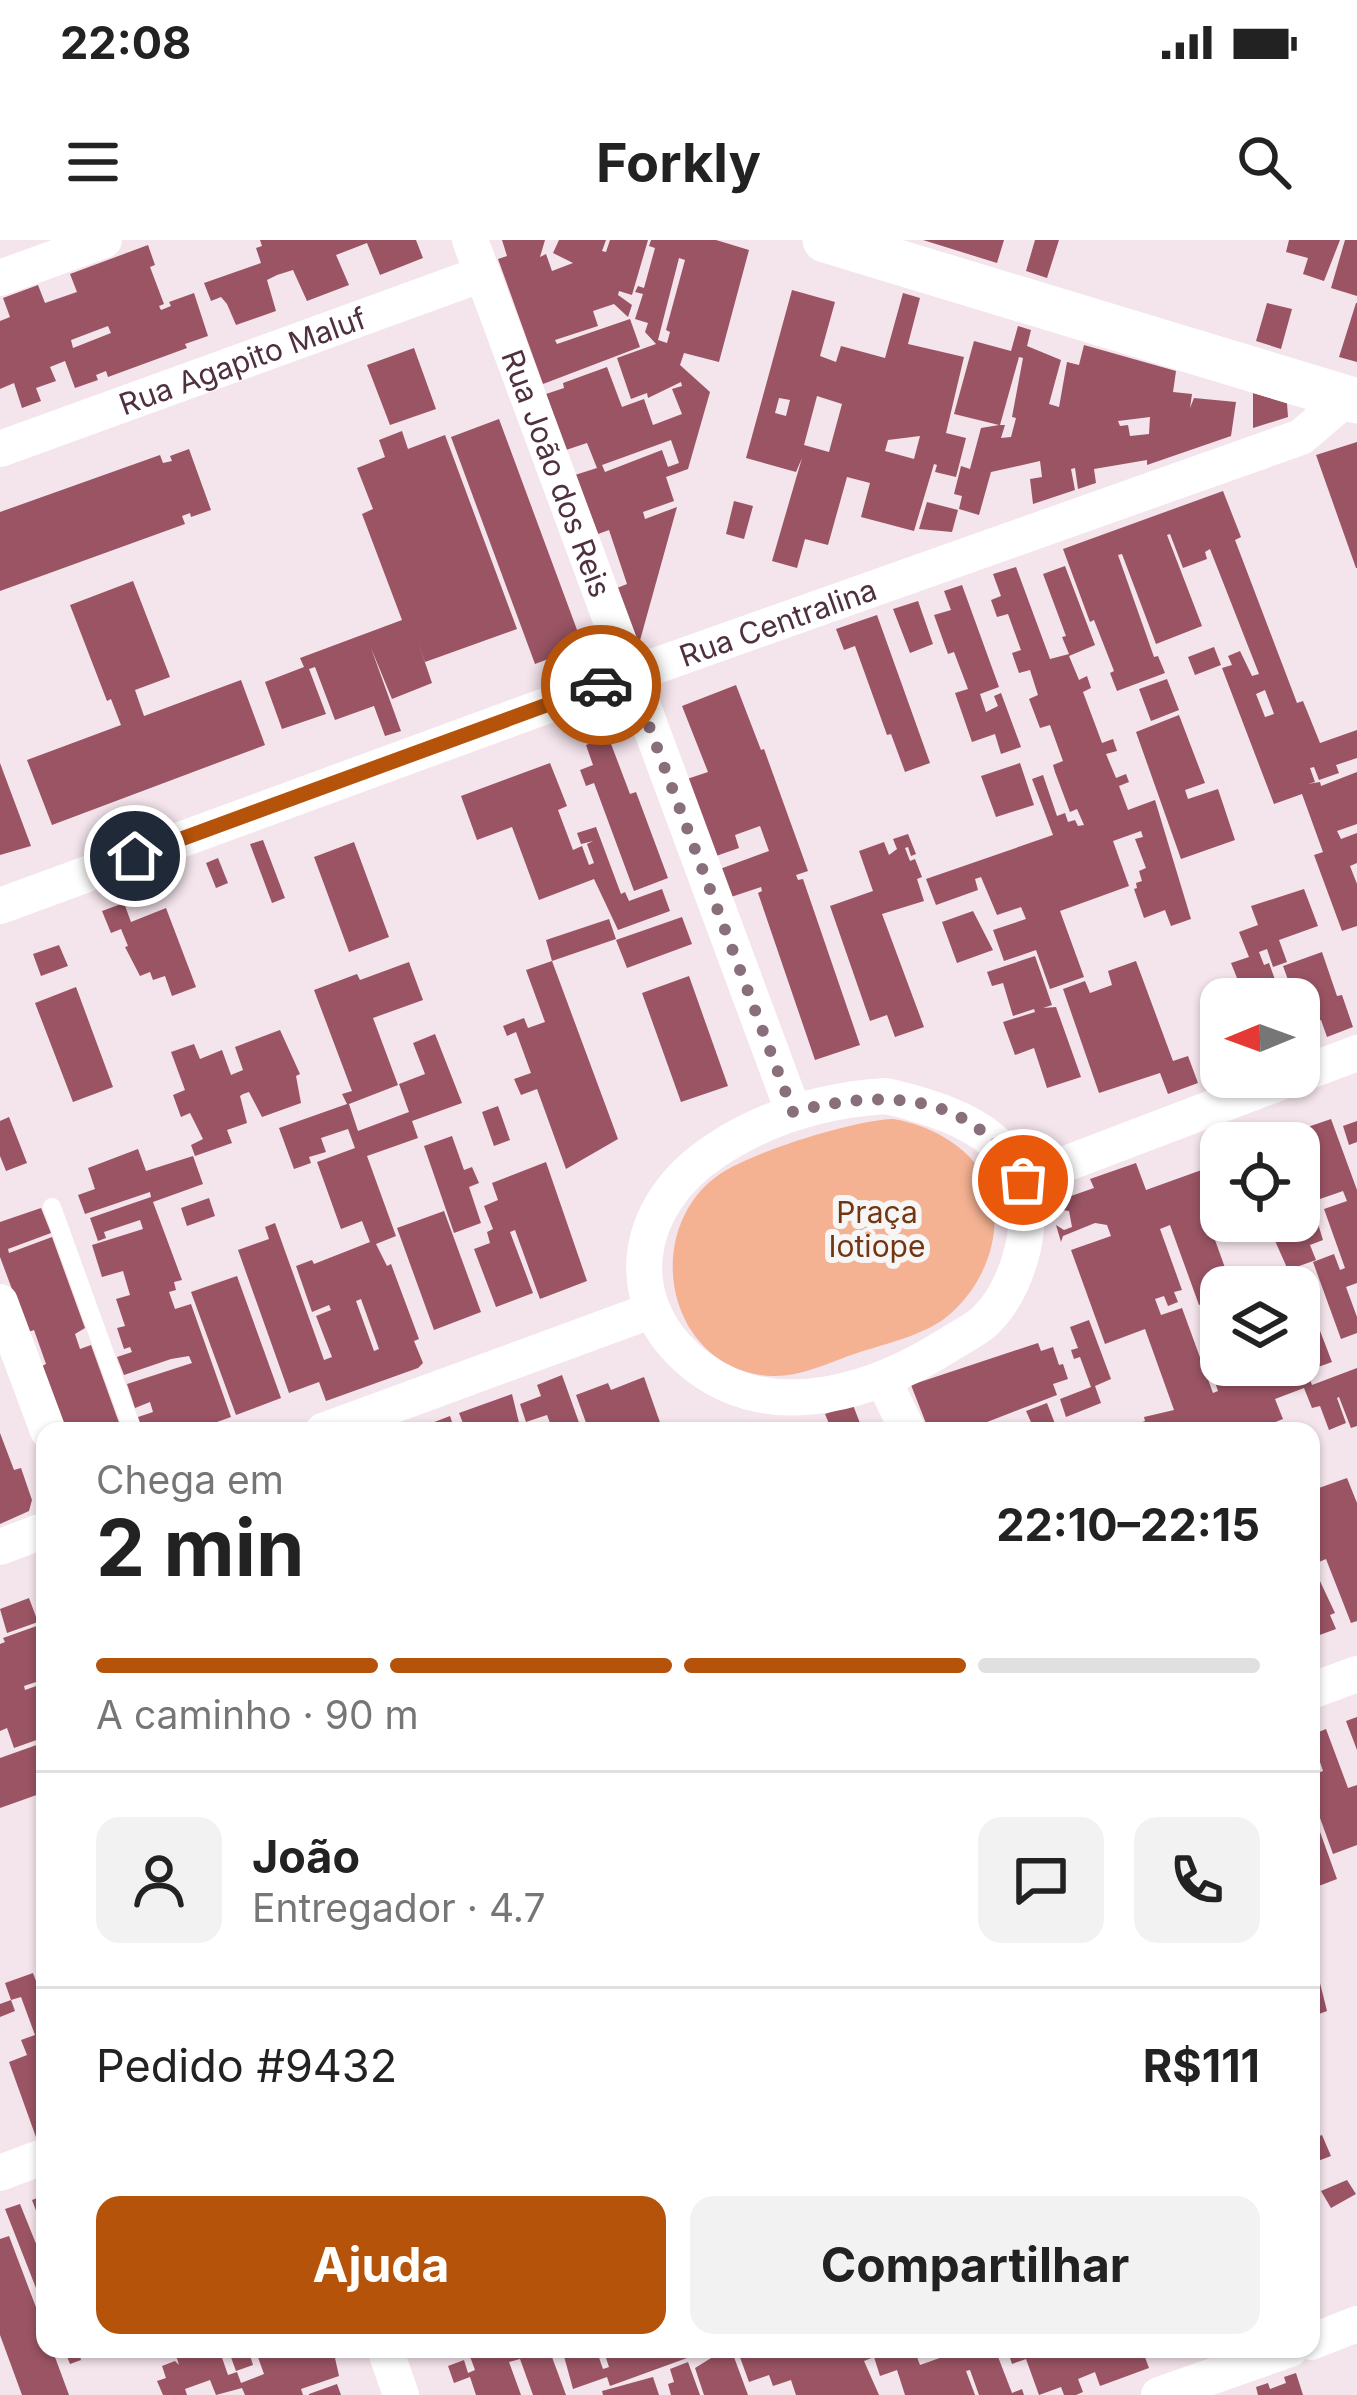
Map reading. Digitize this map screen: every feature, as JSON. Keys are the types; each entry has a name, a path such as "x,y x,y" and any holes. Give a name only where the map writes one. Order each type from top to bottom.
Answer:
{"street":[{"path":"0,278 104,240"},
{"path":"825,240 1352,400"},
{"name":"Rua Agapito Maluf","path":"0,449 476,257"},
{"name":"Rua João dos Reis","path":"476,257 793,1112"},
{"name":"Rua Centralina","path":"0,906 1300,437 1352,400"},
{"path":"1320,1067 1357,1053"},
{"path":"886,1096 932,1106 979,1128 1007,1152 1023,1180 1026,1231 1017,1272 986,1320 884,1379 812,1398 753,1393 721,1382 697,1366 659,1329 650,1311 641,1272 658,1217 673,1193 711,1153 793,1112 834,1100 886,1096"},
{"path":"1023,1180 1239,1098"},
{"path":"0,1302 45,1422"},
{"path":"348,1422 650,1311"},
{"path":"884,1379 904,1422"},
{"path":"0,1547 36,1533"},
{"path":"1320,1688 1357,1674"},
{"path":"0,2173 36,2159"},
{"path":"1320,2338 1357,2324"},
{"path":"394,2358 401,2395"},
{"path":"1159,2395 1244,2358"}],"lane":[{"path":"52,1207 130,1422"}],"green space":[{"name":"Praça Iotiope","path":"893,1119 923,1127 951,1142 984,1176 994,1208 992,1243 969,1293 944,1319 923,1331 802,1372 772,1376 743,1371 719,1359 699,1341 676,1294 676,1240 696,1197 720,1174 755,1156 830,1131"}],"building":[{"path":"260,240 416,240 423,258 380,275 367,243 336,255 349,285 307,301 293,270 277,275 267,280 276,311 236,325 227,304 221,297 211,301 204,283 261,263 256,248 262,246"},
{"path":"502,240 545,240 540,257 546,254 552,271 573,263 553,253 559,240 606,240 602,251 606,252 610,240 648,240 632,295 619,291 632,305 628,317 614,304 593,311 598,326 555,340 557,344 630,319 640,347 543,384 498,259 507,256"},
{"path":"651,240 716,240 749,250 719,362 684,353 680,365 710,392 688,469 666,477 674,501 643,512 645,519 677,507 639,644 617,588 627,584 609,530 598,534 575,475 597,468 587,443 566,450 546,394 607,367 622,407 644,399 653,425 682,414 672,389 682,386 681,382 648,398 647,393 631,399 617,358 656,344 645,332 648,323 635,319 643,294 635,292 638,286 644,288 655,248 649,246","holes":["679,258 685,260 666,330 670,332 667,343 658,340","671,440 679,463 668,467 662,450 605,472 602,465"]},
{"path":"923,240 1004,240 997,263"},
{"path":"1035,240 1059,240 1047,278 1026,271"},
{"path":"1289,240 1340,240 1324,281 1303,274 1308,258 1286,252"},
{"path":"1345,240 1357,240 1357,296 1331,288"},
{"path":"148,245 155,265 150,267 164,304 161,310 194,293 208,336 108,377 106,371 96,375 98,380 75,388 65,361 50,367 56,381 36,388 41,401 22,408 14,383 0,389 0,321 10,317 3,298 38,285 45,303 77,292 70,274","holes":["108,326 111,333 73,348 71,340"]},
{"path":"792,290 835,302 820,356 836,362 841,346 885,358 903,293 920,298 908,344 964,357 946,433 966,438 956,477 935,472 934,464 914,531 861,517 870,483 847,477 828,545 805,539 797,568 772,561 802,458 796,472 746,458","holes":["817,396 842,404 829,452 804,445","779,398 790,400 786,416 775,413","920,436 914,459 885,451 888,440"]},
{"path":"1267,303 1292,309 1281,349 1256,341"},
{"path":"1357,303 1357,362 1339,357"},
{"path":"1018,326 1031,330 1027,346 1061,360 1049,404 1059,407 1067,362 1079,365 1084,345 1176,371 1173,392 1192,394 1190,408 1194,398 1236,402 1231,436 1147,465 1147,460 1094,469 1096,483 1078,489 1075,468 1071,469 1075,490 1033,504 1030,479 1042,477 1040,461 991,472 979,515 959,509 962,496 954,494 961,466 970,469 981,428 999,425 954,414 974,341 1011,351","holes":["1019,357 1023,358 1012,417 1016,418 1011,437 1001,438 1005,425 1000,425","1150,417 1149,434 1130,436 1128,425 1120,426 1118,421"]},
{"path":"414,348 436,409 390,425 367,365"},
{"path":"1253,393 1287,403 1288,417 1253,428"},
{"path":"499,419 583,646 535,664 451,437"},
{"path":"402,431 408,449 445,435 517,629 425,662 417,639 432,683 392,699 371,648 401,731 385,736 374,706 335,720 315,667 309,669 326,714 282,729 265,682 304,667 300,658 402,620 362,514 373,509 357,468 385,457 379,440"},
{"path":"1357,442 1357,568 1356,568 1316,455"},
{"path":"189,449 211,510 182,516 185,524 0,591 0,512 160,455 163,463 172,461 170,456"},
{"path":"1223,491 1241,537 1235,540 1297,703 1303,701 1320,743 1357,730 1357,758 1336,765 1339,773 1319,780 1314,767 1310,768 1315,782 1308,784 1320,782 1321,786 1357,772 1357,824 1337,831 1341,839 1357,833 1357,863 1350,866 1357,884 1357,926 1342,931 1314,855 1323,852 1302,794 1274,804 1222,668 1232,665 1228,656 1240,651 1252,676 1259,674 1210,549 1205,552 1207,559 1183,568 1167,535 1202,626 1156,644 1122,554 1118,555 1154,657 1158,656 1165,673 1117,691 1110,673 1114,671 1063,549","holes":["1265,690 1274,714 1265,717 1256,694"]},
{"path":"734,501 753,506 744,539 726,534"},
{"path":"927,502 958,510 952,532 919,529"},
{"path":"1065,566 1095,645 1069,656 1079,680 1087,676 1091,688 1083,692 1102,743 1113,739 1117,751 1106,754 1116,778 1126,774 1129,782 1119,786 1128,810 1155,800 1191,919 1171,926 1165,910 1144,918 1134,889 1142,881 1139,871 1146,868 1135,839 1143,837 1141,831 1113,841 1129,886 1060,911 1084,977 1050,989 1036,950 1004,961 993,930 1026,919 1021,907 997,915 981,877 975,879 978,890 936,905 926,879 1053,835 1032,779 1043,775 1057,816 1065,813 1068,822 1084,825 1077,809 1070,812 1055,772 1053,765 1063,761 1050,725 1040,728 1029,699 1038,695 1030,670 1019,673 1012,653 1021,650 1008,614 997,617 991,600 1001,596 993,574 1016,567 1050,659 1069,654 1043,574"},
{"path":"133,581 170,677 135,690 144,716 241,680 265,745 52,825 27,760 121,725 70,605"},
{"path":"962,585 999,687 980,694 986,712 998,706 994,696 1001,693 1021,747 1001,754 995,734 972,742 955,693 968,689 934,615 951,610 944,591"},
{"path":"918,601 933,644 910,653 893,609"},
{"path":"877,615 930,763 905,772 855,646 844,650 836,629"},
{"path":"1214,647 1221,665 1195,675 1188,657"},
{"path":"1167,679 1179,710 1151,721 1139,689"},
{"path":"736,685 808,871 796,875 803,879 860,1045 815,1060 758,893 761,887 731,897 720,869 769,851 760,826 735,835 739,848 716,856 687,779 708,772 682,706"},
{"path":"1179,715 1205,783 1185,790 1188,799 1218,789 1235,840 1181,859 1136,732"},
{"path":"608,736 630,794 636,792 668,878 634,891 594,783 586,786 580,770 593,765 586,745"},
{"path":"0,763 31,846 0,855"},
{"path":"550,763 567,806 558,810 573,850 582,846 589,865 594,863 587,844 593,841 581,844 577,833 596,827 621,894 625,892 629,901 662,889 670,911 618,930 594,879 539,900 512,827 477,840 461,796"},
{"path":"1020,763 1034,805 996,817 981,776"},
{"path":"908,834 916,854 911,856 905,848 922,877 917,879 924,901 882,914 924,1027 895,1037 887,1015 870,1021 830,906 873,891 859,851 884,842 889,855 897,849 893,839"},
{"path":"263,840 285,898 272,903 250,844"},
{"path":"354,842 389,937 349,952 314,857"},
{"path":"218,858 228,883 216,888 206,863"},
{"path":"1304,889 1318,926 1279,940 1287,962 1273,967 1267,949 1259,952 1274,978 1237,978 1231,963 1249,957 1239,932 1258,925 1251,906"},
{"path":"124,903 131,922 166,908 196,987 172,996 165,976 153,980 150,972 140,976 121,929 111,933 102,911"},
{"path":"973,911 993,950 957,963 942,922"},
{"path":"682,917 692,944 627,968 616,940"},
{"path":"609,919 616,939 552,961 546,940"},
{"path":"59,945 68,966 41,976 33,954"},
{"path":"1322,952 1353,1027 1327,1037 1320,1020 1320,978 1287,978 1283,966"},
{"path":"1035,956 1052,1005 1043,1008 1056,1007 1081,1077 1047,1088 1034,1048 1015,1055 1003,1022 1034,1009 1013,1016 1003,983 992,986 987,972"},
{"path":"552,961 618,1139 566,1169 537,1089 521,1095 514,1079 531,1073 516,1032 507,1036 503,1026 524,1018 528,1028 545,1022 526,970"},
{"path":"1136,961 1173,1061 1188,1056 1198,1083 1168,1094 1160,1073 1099,1093 1063,989 1085,981 1090,993 1112,985 1108,971"},
{"path":"409,962 423,1000 373,1018 398,1085 349,1104 358,1131 409,1112 399,1084 425,1074 413,1043 435,1034 462,1103 412,1121 418,1138 367,1156 396,1236 376,1244 387,1266 391,1264 423,1363 326,1401 319,1382 289,1393 238,1250 269,1239 265,1227 275,1223 324,1360 332,1357 316,1316 331,1310 329,1305 312,1312 296,1266 312,1260 314,1264 370,1242 362,1221 341,1229 317,1162 355,1148 348,1129 321,1138 326,1152 294,1169 279,1128 347,1104 342,1094 352,1091 314,990 357,974 360,980","holes":["361,1299 379,1349 374,1351 356,1301"]},
{"path":"689,976 728,1086 681,1102 642,993"},
{"path":"76,987 113,1087 73,1102 35,1003"},
{"path":"280,1030 300,1074 296,1076 301,1103 262,1117 249,1092 243,1094 247,1123 227,1130 232,1143 195,1156 191,1145 203,1139 190,1113 181,1117 173,1095 185,1090 171,1052 194,1044 200,1059 222,1050 231,1075 243,1070 235,1047"},
{"path":"498,1106 510,1140 494,1146 482,1112"},
{"path":"9,1117 27,1163 6,1171 0,1156 0,1121"},
{"path":"1331,1119 1357,1190 1357,1283 1346,1287 1357,1317 1357,1333 1341,1339 1320,1281 1320,1266 1313,1262 1334,1254 1340,1270 1345,1268 1324,1209 1347,1201 1343,1191 1320,1199 1320,1123"},
{"path":"1357,1121 1357,1142 1349,1145 1343,1126"},
{"path":"452,1136 464,1170 472,1167 479,1183 469,1187 481,1223 454,1233 424,1146"},
{"path":"138,1149 146,1171 193,1156 203,1184 153,1202 182,1280 174,1282 176,1290 169,1292 175,1309 191,1304 231,1417 217,1422 140,1422 138,1417 153,1412 150,1402 135,1408 127,1384 192,1363 189,1356 171,1359 124,1375 117,1357 132,1352 130,1347 124,1349 117,1328 125,1326 116,1299 130,1295 123,1271 102,1277 92,1245 143,1229 140,1220 104,1232 106,1238 98,1241 90,1218 151,1197 150,1192 85,1214 78,1195 95,1189 88,1168"},
{"path":"546,1162 587,1281 540,1299 515,1230 510,1232 533,1293 496,1307 474,1249 490,1243 487,1232 493,1229 484,1206 498,1200 492,1183"},
{"path":"1136,1163 1146,1190 1200,1171 1200,1242 1216,1242 1224,1266 1200,1266 1199,1305 1170,1225 1160,1229 1182,1290 1174,1292 1178,1302 1168,1306 1164,1296 1155,1299 1161,1315 1182,1308 1200,1357 1200,1386 1210,1386 1213,1393 1218,1391 1216,1386 1320,1386 1320,1382 1357,1368 1357,1426 1351,1428 1339,1397 1346,1423 1329,1430 1320,1406 1312,1408 1304,1388 1275,1399 1283,1419 1276,1422 1142,1422 1144,1417 1174,1410 1145,1329 1105,1344 1071,1250 1111,1236 1107,1225 1095,1223 1063,1236 1061,1242 1056,1225 1064,1230 1072,1227 1069,1211 1056,1209 1054,1220 1048,1204 1094,1188 1090,1179"},
{"path":"209,1198 215,1216 187,1226 181,1208"},
{"path":"41,1208 51,1233 8,1249 9,1253 52,1237 85,1328 75,1334 80,1349 91,1345 119,1422 61,1422 40,1367 46,1364 34,1330 28,1332 0,1257 0,1222"},
{"path":"444,1211 481,1312 434,1330 397,1228"},
{"path":"1276,1242 1318,1242 1310,1245 1316,1260 1286,1266"},
{"path":"237,1276 281,1398 236,1415 191,1292"},
{"path":"1089,1320 1111,1379 1095,1386 1101,1403 1066,1417 1060,1399 1091,1387 1080,1357 1074,1359 1071,1350 1078,1348 1070,1327"},
{"path":"1320,1331 1332,1362 1320,1366"},
{"path":"1038,1343 1041,1351 1053,1347 1068,1379 1053,1384 1057,1395 987,1422 925,1422 911,1385"},
{"path":"562,1375 579,1422 550,1422 547,1415 526,1422 520,1404 541,1396 537,1385"},
{"path":"644,1377 660,1422 586,1422 576,1395 608,1383 611,1390"},
{"path":"512,1394 519,1422 462,1422 459,1413"},
{"path":"1047,1403 1054,1422 1031,1422 1026,1411"},
{"path":"853,1405 860,1422 828,1422 825,1414"},
{"path":"0,1433 14,1470 21,1468 32,1500 29,1511 0,1524"},
{"path":"1347,1478 1357,1503 1357,1621 1351,1623 1326,1559 1320,1562 1320,1488"},
{"path":"1320,1581 1335,1613 1330,1615 1336,1629 1320,1635"},
{"path":"29,1598 36,1623 7,1633 0,1609"},
{"path":"36,1626 36,1682 24,1686 25,1690 36,1686 36,1740 14,1748 7,1728 0,1731 3,1638"},
{"path":"1357,1717 1357,1750 1346,1721"},
{"path":"1326,1729 1348,1788 1357,1785 1357,1845 1333,1854 1320,1818 1320,1731"},
{"path":"36,1745 36,1795 0,1808 0,1758"},
{"path":"1320,1832 1337,1879 1320,1886"},
{"path":"33,1973 36,1981 36,2137 9,2062 27,2055 21,2040 35,2035 21,1997 11,2000 5,1983"},
{"path":"1320,1983 1327,2011 1320,2014"},
{"path":"11,2000 15,2011 0,2017 0,2004"},
{"path":"1320,2136 1331,2156 1320,2160"},
{"path":"1347,2180 1356,2194 1331,2208 1321,2191"},
{"path":"20,2204 36,2244 36,2288 5,2209"},
{"path":"9,2236 36,2307 36,2358 55,2358 69,2395 22,2395 0,2335 0,2239"},
{"path":"177,2358 222,2358 228,2375 237,2372 241,2383 264,2374 258,2358 335,2358 339,2376 301,2389 303,2395 245,2395 242,2388 216,2395 210,2380 185,2389 187,2395 163,2395 157,2381 166,2378 162,2366 175,2361 179,2365"},
{"path":"231,2358 251,2358 253,2365 236,2371"},
{"path":"471,2358 552,2358 566,2395 533,2395 520,2359 509,2362 521,2395 476,2395 470,2377 454,2383 448,2366 464,2360 468,2373 475,2370"},
{"path":"564,2358 599,2358 603,2369 609,2367 606,2358 687,2358 610,2386 607,2377 573,2389"},
{"path":"711,2358 734,2358 748,2395 704,2395 695,2368"},
{"path":"740,2358 872,2358 864,2361 879,2395 796,2395 791,2380 773,2386 769,2375 749,2382"},
{"path":"874,2358 917,2358 920,2365 940,2358 998,2358 1012,2393 1022,2389 1024,2395 979,2395 970,2370 966,2371 975,2395 905,2395 897,2370 880,2376"},
{"path":"1010,2358 1145,2358 1149,2368 1100,2386 1095,2372 1078,2379 1083,2392 1076,2395 1064,2395 1061,2387 1039,2395 1026,2359 1012,2364"},
{"path":"688,2362 700,2395 671,2395 670,2369"},
{"path":"1296,2373 1303,2395 1258,2395 1256,2387 1268,2383 1270,2389"},
{"path":"653,2377 659,2395 603,2395 602,2391"},
{"path":"337,2384 341,2395 309,2395 309,2394"}],"way so far":[{"path":"601,685 630,675 793,1112 834,1100 886,1096 932,1106 979,1128 1007,1152 1023,1180"}],"route":[{"path":"135,856 601,685"}]}
